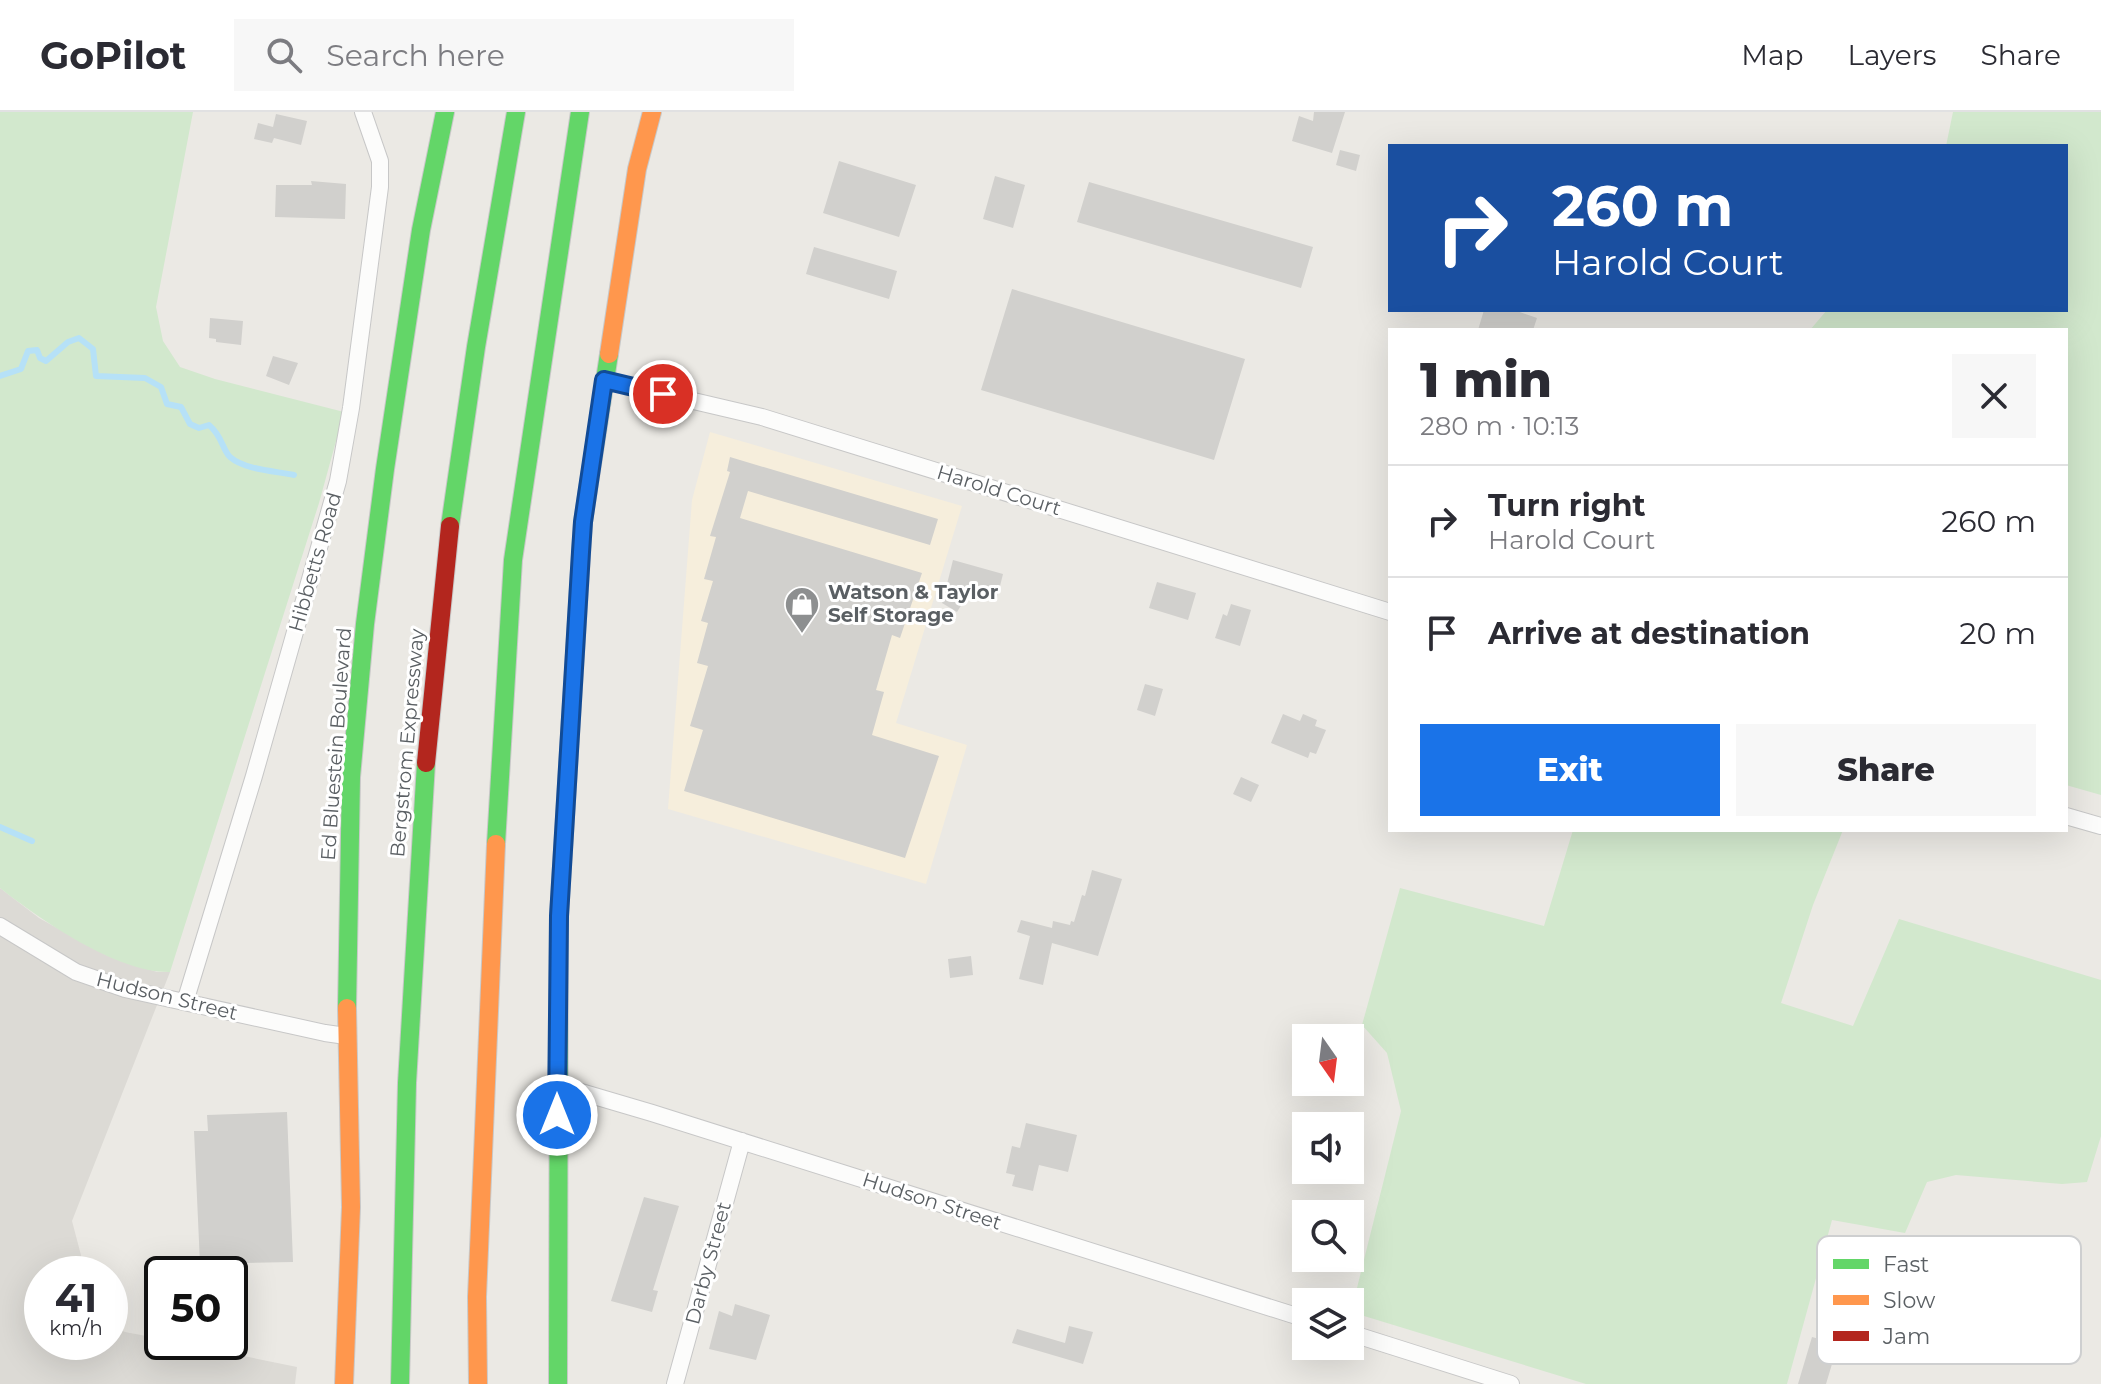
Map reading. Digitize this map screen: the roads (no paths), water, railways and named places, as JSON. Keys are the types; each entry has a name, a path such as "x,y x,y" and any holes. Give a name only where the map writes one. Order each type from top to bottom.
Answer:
{"main road":[{"name":"Ed Bluestein Boulevard","path":"344,1384 351,1207 346,1036 351,777 365,624 421,230 445,112"},
{"name":"Bergstrom Expressway","path":"400,1384 407,1047 427,744 444,578 516,112"},
{"path":"478,1384 477,1297 491,934 513,560 580,112"},
{"path":"558,1384 559,916 583,522 637,169 652,112"}],"street":[{"name":"Hibbetts Road","path":"185,1002 338,481 351,408 380,187 380,161 363,112"},
{"name":"Harold Court","path":"604,380 762,417 1388,611"},
{"path":"2068,817 2101,826"},
{"name":"Hudson Street","path":"0,926 76,972 125,989 346,1036"},
{"name":"Hudson Street","path":"557,1085 1292,1315"},
{"name":"Darby Street","path":"675,1384 742,1141"},
{"path":"1364,1337 1511,1384"}],"waterway":[{"path":"0,376 21,369 28,351 37,350 40,358 46,361 68,342 79,338 93,349 96,376 145,378 161,387 167,404 181,407 190,424 199,428 209,425 227,454 236,461 294,475"},
{"path":"0,827 32,841"}],"place":[{"name":"Watson & Taylor Self Storage","path":"802,635"}]}
